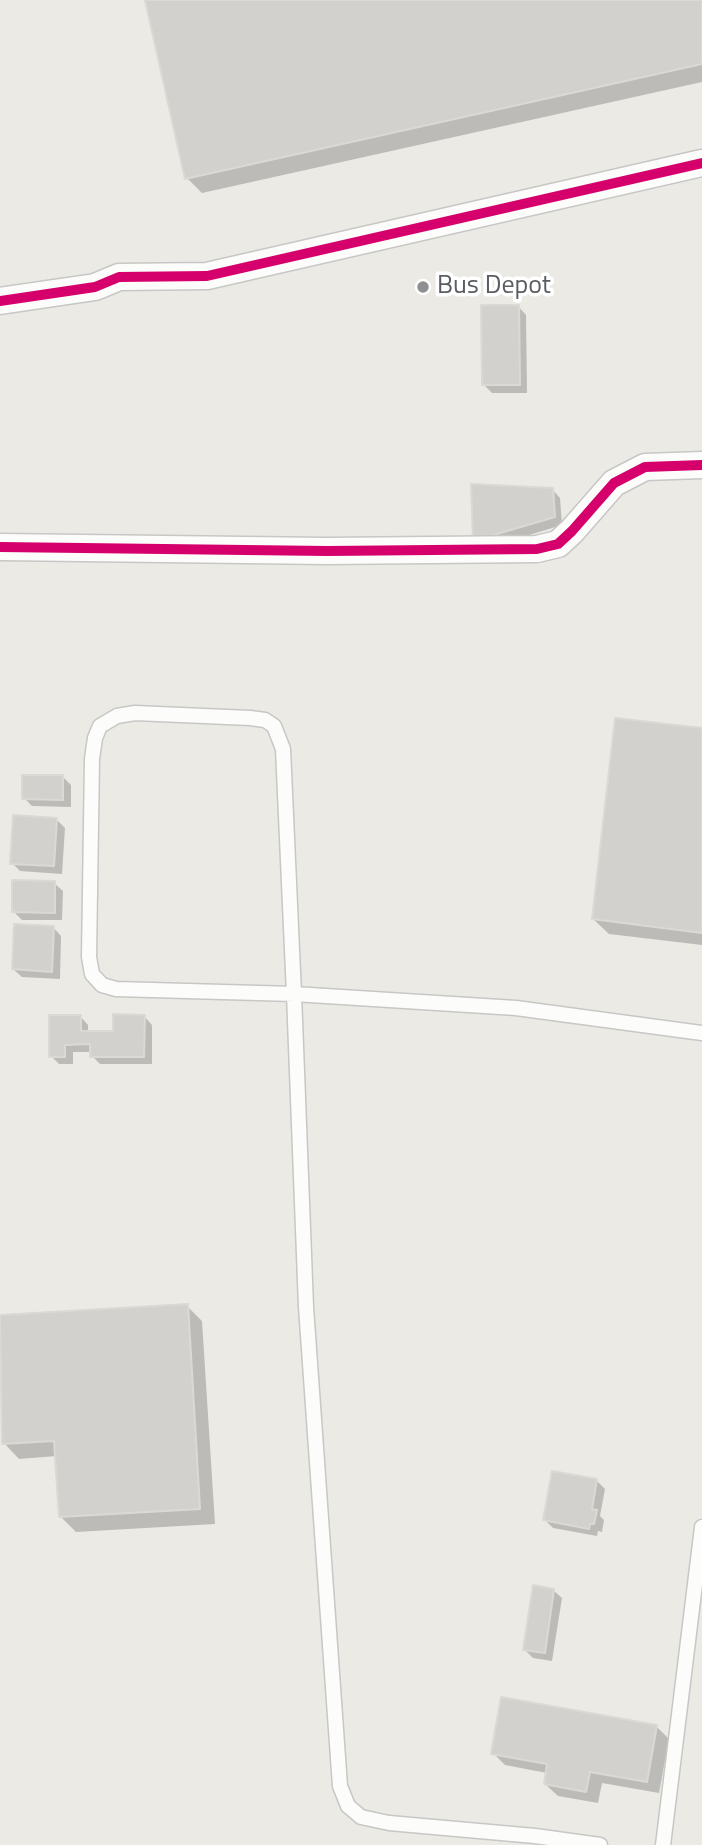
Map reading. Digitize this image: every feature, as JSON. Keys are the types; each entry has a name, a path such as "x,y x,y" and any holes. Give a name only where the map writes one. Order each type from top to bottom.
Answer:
{"street":[{"path":"0,302 94,287 119,277 207,276 702,163"},
{"path":"0,547 327,551 537,549 558,544 614,483 645,467 702,465"}],"lane":[{"path":"600,1845 535,1836 390,1823 361,1817 348,1806 340,1786 306,1307 295,994 283,749 274,726 265,720 250,718 135,713 117,716 100,726 92,759 89,957 92,974 102,985 116,989 295,994 516,1008 702,1033"},
{"path":"663,1845 702,1527"}],"building":[{"path":"145,0 702,0 702,64 185,179"},
{"path":"481,305 519,305 520,385 482,385"},
{"path":"471,484 553,488 555,517 473,541"},
{"path":"615,718 702,728 702,933 592,919"},
{"path":"22,775 63,775 63,800 22,799"},
{"path":"13,815 57,818 54,866 10,864"},
{"path":"12,880 55,881 55,913 12,912"},
{"path":"14,924 54,926 52,972 12,969"},
{"path":"113,1014 145,1015 144,1057 90,1057 90,1044 65,1045 65,1057 49,1057 49,1015 81,1015 81,1031 113,1031"},
{"path":"188,1304 200,1509 59,1517 54,1441 2,1444 0,1315"},
{"path":"552,1471 597,1479 592,1509 597,1510 594,1524 590,1524 589,1529 543,1520"},
{"path":"533,1585 554,1589 545,1653 523,1650"},
{"path":"501,1697 657,1725 647,1782 590,1772 586,1792 544,1784 547,1764 491,1754"}],"cycle path":[{"path":"0,301 95,287 119,277 207,276 702,163"},
{"path":"0,547 327,551 537,549 558,544 614,483 645,467 702,465"}],"place":[{"name":"Bus Depot","path":"423,287"}]}
